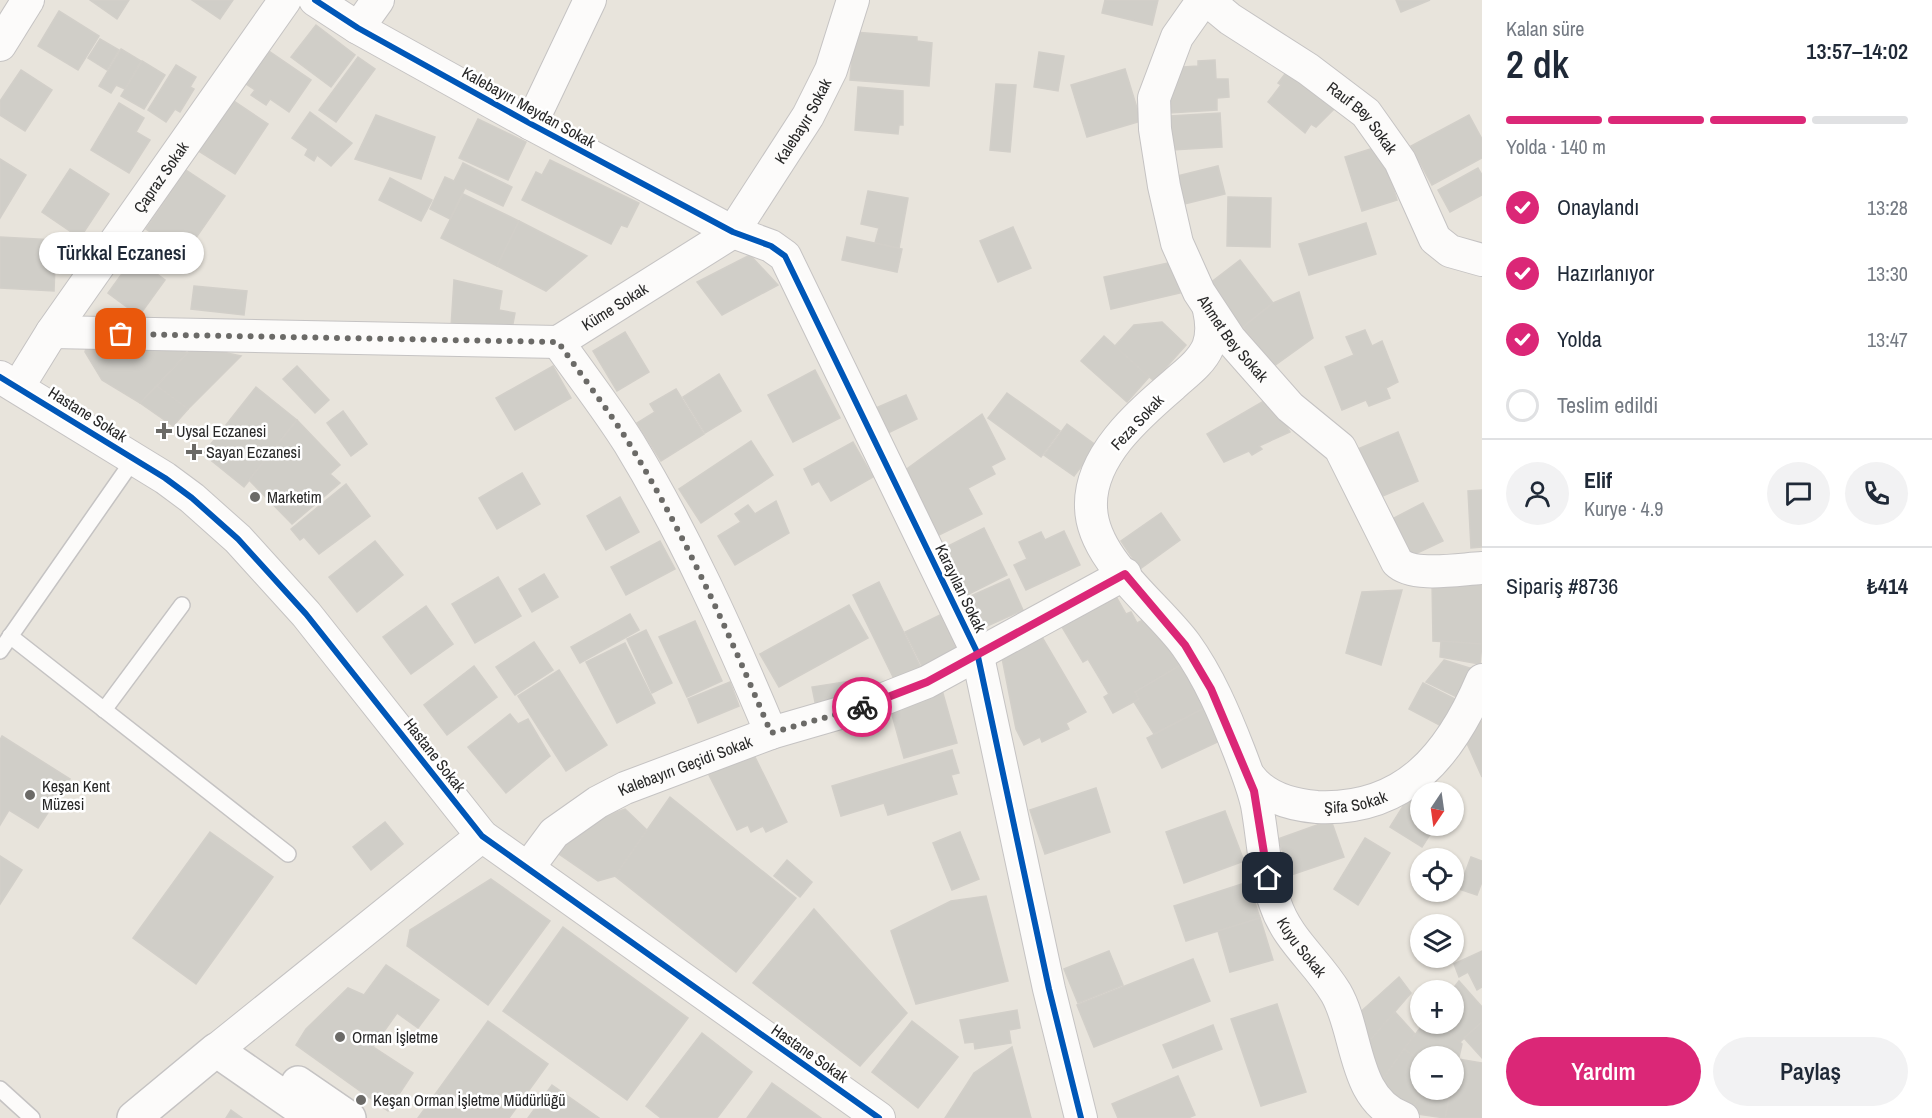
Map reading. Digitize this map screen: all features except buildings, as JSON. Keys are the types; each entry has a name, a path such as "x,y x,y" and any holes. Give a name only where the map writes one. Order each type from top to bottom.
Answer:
{"main road":[{"path":"134,1118 224,1044"},
{"path":"224,1044 314,1118"},
{"path":"224,1044 349,1118"}],"street":[{"path":"0,45 28,0"},
{"name":"Çapraz Sokak","path":"9,382 52,332 285,0"},
{"name":"Kalebayırı Meydan Sokak","path":"315,0 358,28 733,232"},
{"path":"358,28 378,0"},
{"path":"531,124 590,0"},
{"name":"Kalebayır Sokak","path":"733,232 808,116 831,70 853,0"},
{"name":"Rauf Bey Sokak","path":"1205,0 1230,19 1308,69 1366,113 1400,161 1435,238 1450,251 1482,260"},
{"name":"Ahmet Bey Sokak","path":"1205,0 1183,27 1166,59 1158,83 1153,114 1164,186 1177,243 1209,310 1230,339 1290,407 1340,448 1397,562 1403,568 1416,571 1482,568"},
{"name":"Küme Sokak","path":"558,342 733,232"},
{"name":"Karayılan Sokak","path":"733,232 771,246 785,256 977,652 1049,988 1081,1118"},
{"name":"Feza Sokak","path":"1125,574 1099,542 1094,528 1091,500 1096,477 1117,441 1203,355 1211,336 1209,310"},
{"path":"52,332 558,342 628,441 684,540 728,633 771,733"},
{"name":"Hastane Sokak","path":"9,382 134,459 192,498 238,539 287,590 482,836 879,1118"},
{"name":"Kalebayırı Geçidi Sokak","path":"528,868 554,833 598,802 680,765 771,733 872,705 927,682 977,652 1125,574"},
{"name":"Kuyu Sokak","path":"1125,574 1185,645 1200,667 1249,777 1270,890 1281,920 1296,944 1338,996 1358,1062 1371,1090 1387,1110 1403,1118"},
{"name":"Şifa Sokak","path":"1249,777 1265,793 1289,803 1326,807 1345,806 1385,798 1399,791 1428,767 1444,748 1464,717 1482,680"},
{"path":"1260,827 1265,806 1276,801 1289,803"},
{"path":"224,1044 482,836"}],"lane":[{"path":"0,651 134,459"},
{"path":"104,710 182,604"},
{"path":"10,636 288,854"},
{"path":"0,1089 32,1118"}],"cycle path":[{"path":"315,0 358,28 531,124 733,232 771,246 785,256 977,652 1049,989 1081,1118"},
{"path":"0,377 165,478 192,498 238,539 306,614 482,836 879,1118"}],"way so far":[{"path":"121,334 558,342 628,441 684,540 728,633 771,733 862,707"}],"place":[{"name":"Türkkal Eczanesi","path":"121,334"},
{"name":"Uysal Eczanesi","path":"164,431"},
{"name":"Sayan Eczanesi","path":"194,452"},
{"name":"Marketim","path":"255,497"},
{"name":"Keşan Kent Müzesi","path":"30,795"},
{"name":"Orman İşletme","path":"340,1037"},
{"name":"Keşan Orman İşletme Müdürlüğü","path":"361,1100"}],"route":[{"path":"862,707 927,682 977,652 1125,574 1185,645 1211,689 1240,752 1254,791 1268,878"}]}
